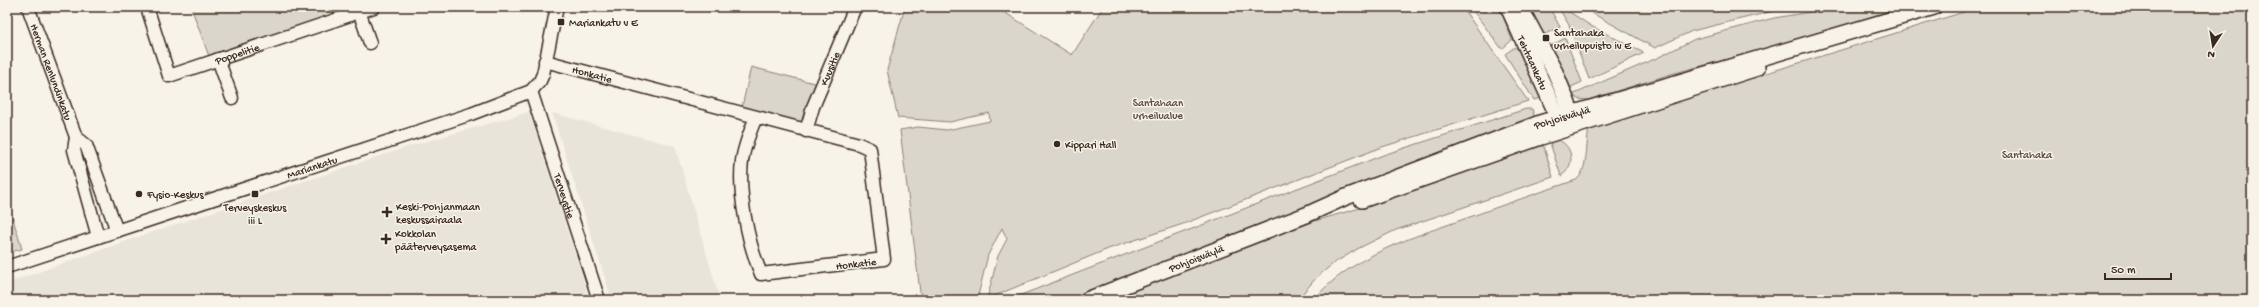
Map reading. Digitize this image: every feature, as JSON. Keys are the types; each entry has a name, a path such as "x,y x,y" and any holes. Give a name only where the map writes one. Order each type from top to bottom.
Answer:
{"main road":[{"name":"Tehtaankatu","path":"1508,7 1568,122"},
{"name":"Tehtaankatu","path":"1520,7 1551,66 1568,122"},
{"name":"Pohjoisväylä","path":"1087,300 1306,215 1386,193 1568,122 1779,60 1824,40 1934,7"}],"street":[{"name":"Herman Renlundinkatu","path":"28,7 76,137 74,150 98,237"},
{"name":"Poppelitie","path":"147,7 169,76 374,7"},
{"path":"531,91 540,81 557,7"},
{"name":"Kuusitie","path":"806,131 811,114 855,7"},
{"path":"359,11 370,44"},
{"path":"218,59 232,98"},
{"name":"Honkatie","path":"545,61 859,144 870,149 884,259 760,274 751,244 741,173 744,151 756,117"},
{"name":"Mariankatu","path":"7,267 472,114 531,91"},
{"name":"Terveystie","path":"531,91 599,300"},
{"name":"Herman Renlundinkatu","path":"76,137 86,145 117,231"}],"shaded area":[{"name":"Keski-Pohjanmaan keskussairaala","path":"529,112 590,300 7,300 7,283 129,240 410,146"},
{"path":"552,113 675,146 720,300 612,300"}],"green space":[{"path":"191,7 362,7 210,59"},
{"name":"Santahaan urheilualue","path":"905,7 996,7 1072,55 1103,7 1462,7 1528,101 1382,147 1183,224 1108,249 987,299 998,256 1007,239 1002,228 988,255 977,300 921,300 900,130 918,127 947,130 990,121 989,113 950,122 898,118 887,70"},
{"path":"1470,7 1500,7 1512,40 1502,49"},
{"path":"1527,7 1549,7 1560,27 1543,35"},
{"path":"1558,7 1562,7 1591,26 1644,53 1589,79 1569,25"},
{"path":"1581,7 1790,7 1692,31 1655,48"},
{"path":"1840,7 1903,7 1773,47 1671,74 1588,100 1578,99 1572,95 1657,58 1695,39 1774,18"},
{"name":"Santahaka","path":"1980,7 2252,7 2252,300 1313,300 1329,284 1346,271 1384,249 1576,180 1583,171 1585,164 1589,128"},
{"path":"1565,38 1582,82 1567,89 1549,47"},
{"path":"1515,47 1521,52 1545,97 1534,100 1505,54"},
{"path":"751,67 818,84 804,123 742,107"},
{"path":"1526,109 1532,109 1535,119 1067,300 1008,300 1386,154"},
{"path":"1555,139 1566,145 1571,156 1569,167 1561,176 1549,140"},
{"path":"1543,144 1553,177 1396,230 1359,248 1334,263 1317,277 1297,300 1106,300 1315,221 1377,203"},
{"path":"7,199 22,249 7,253"}],"place":[{"name":"Mariankatu v E","path":"561,22"},
{"name":"Santahaka urheilupuisto iv E","path":"1546,38"},
{"name":"Kippari Hall","path":"1057,144"},
{"name":"Fysio-Keskus","path":"139,194"},
{"name":"Terveyskeskus iii L","path":"255,194"},
{"name":"Keski-Pohjanmaan keskussairaala","path":"387,212"},
{"name":"Kokkolan pääterveysasema","path":"386,239"}]}
